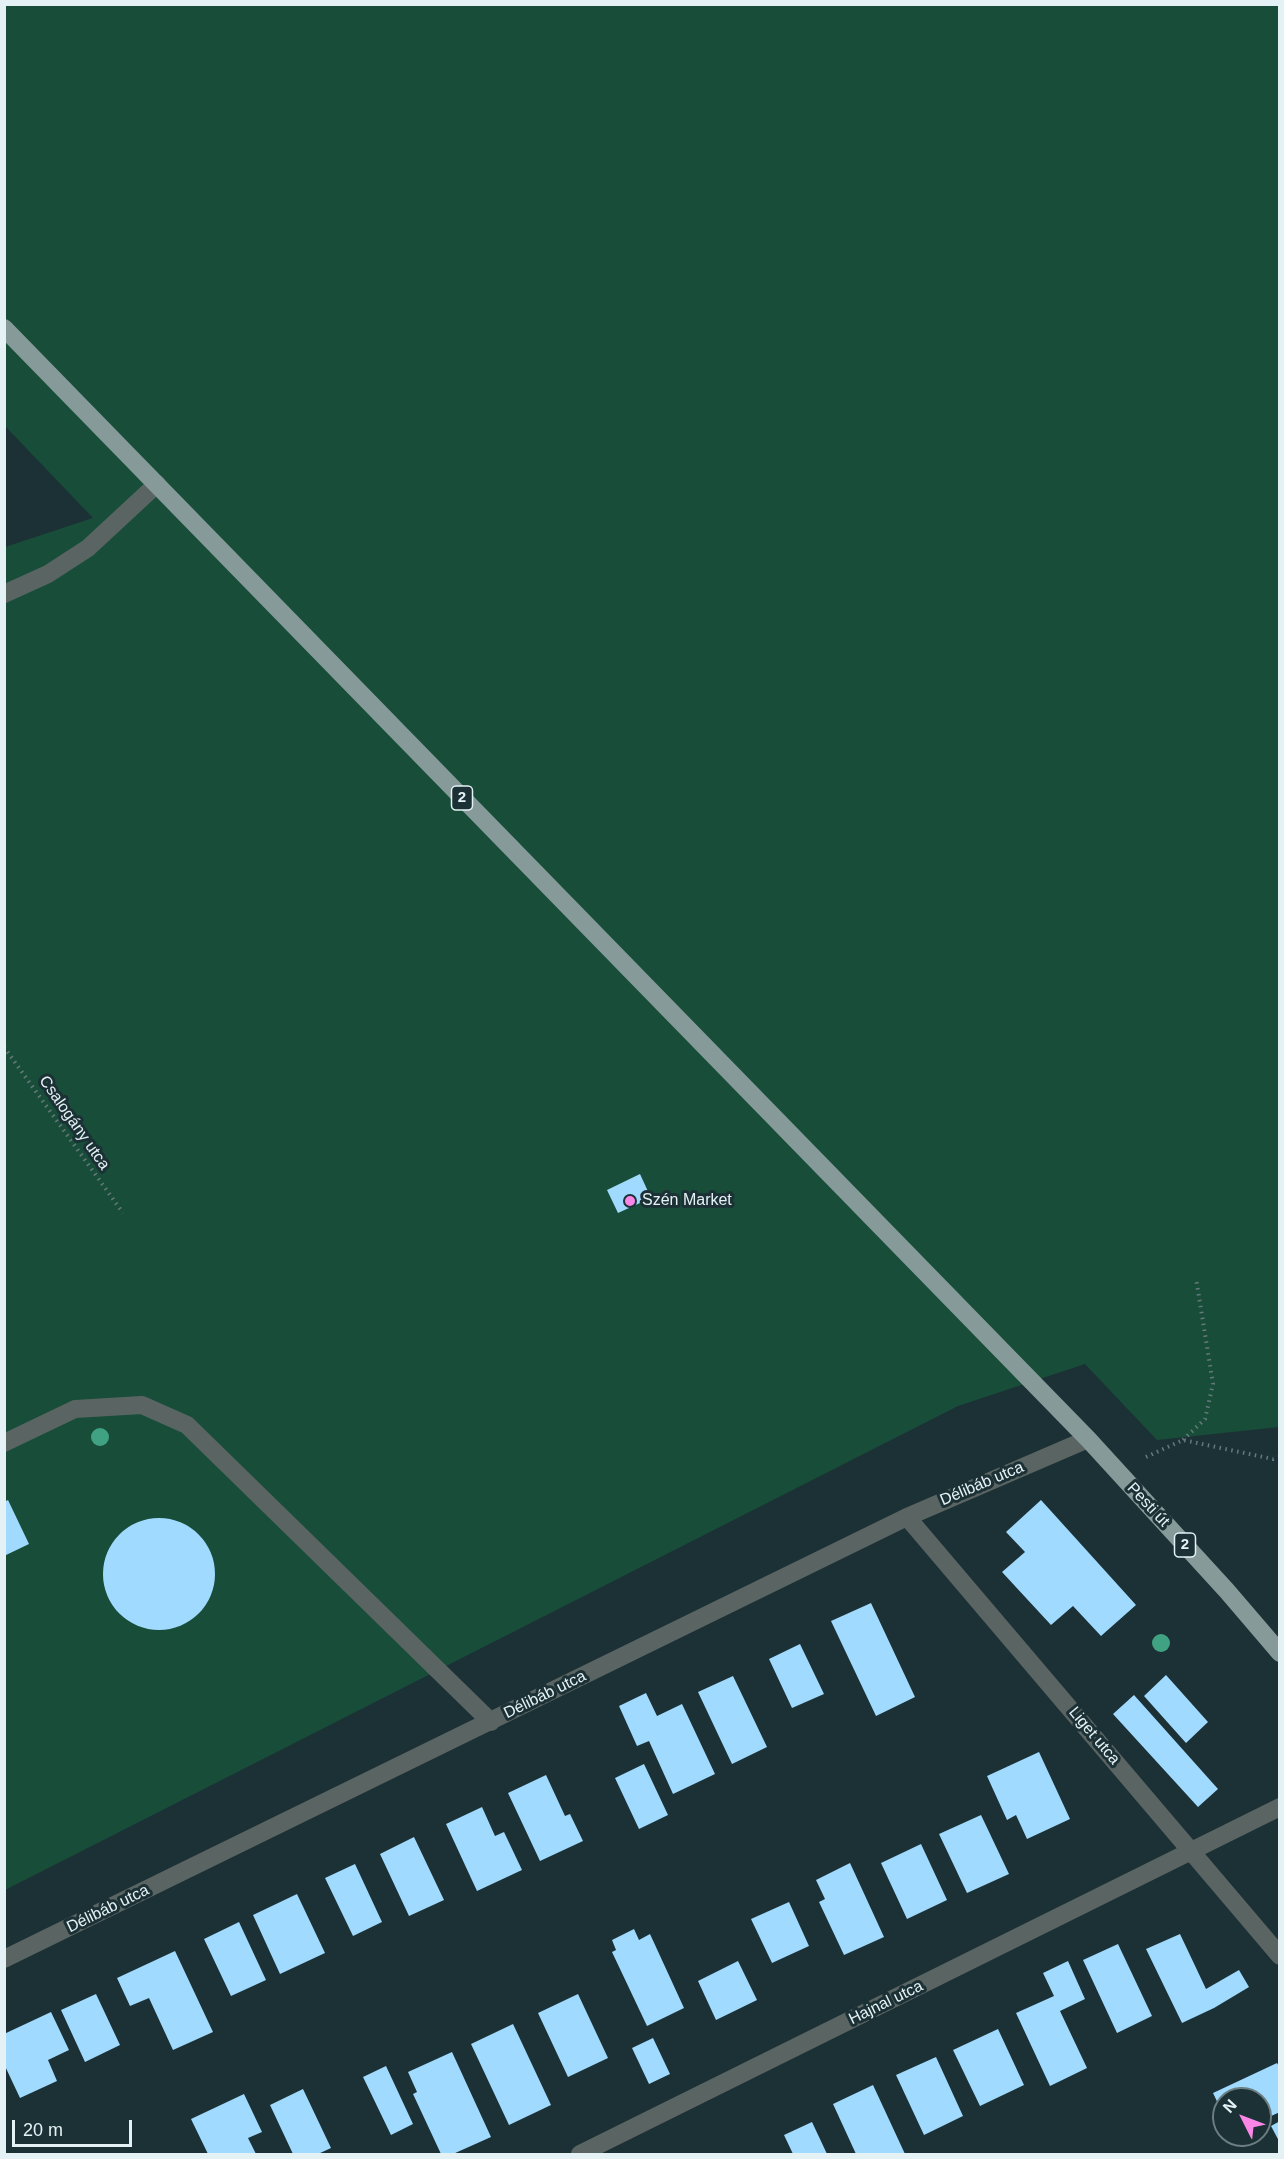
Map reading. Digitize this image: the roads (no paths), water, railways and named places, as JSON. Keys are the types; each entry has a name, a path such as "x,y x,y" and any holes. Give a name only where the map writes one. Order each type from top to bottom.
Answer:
{"main road":[{"name":"2","path":"4,328 1088,1439"},
{"name":"Pesti út","path":"1088,1439 1280,1653"}],"street":[{"path":"4,594 48,574 88,548 157,484"},
{"path":"4,1443 75,1409 142,1405 187,1425 491,1722"},
{"name":"Délibáb utca","path":"4,1959 907,1516 1088,1439"},
{"name":"Liget utca","path":"907,1516 1280,1956"},
{"name":"Hajnal utca","path":"580,2154 1280,1807"}],"place":[{"name":"Szén Market","path":"630,1201"}]}
